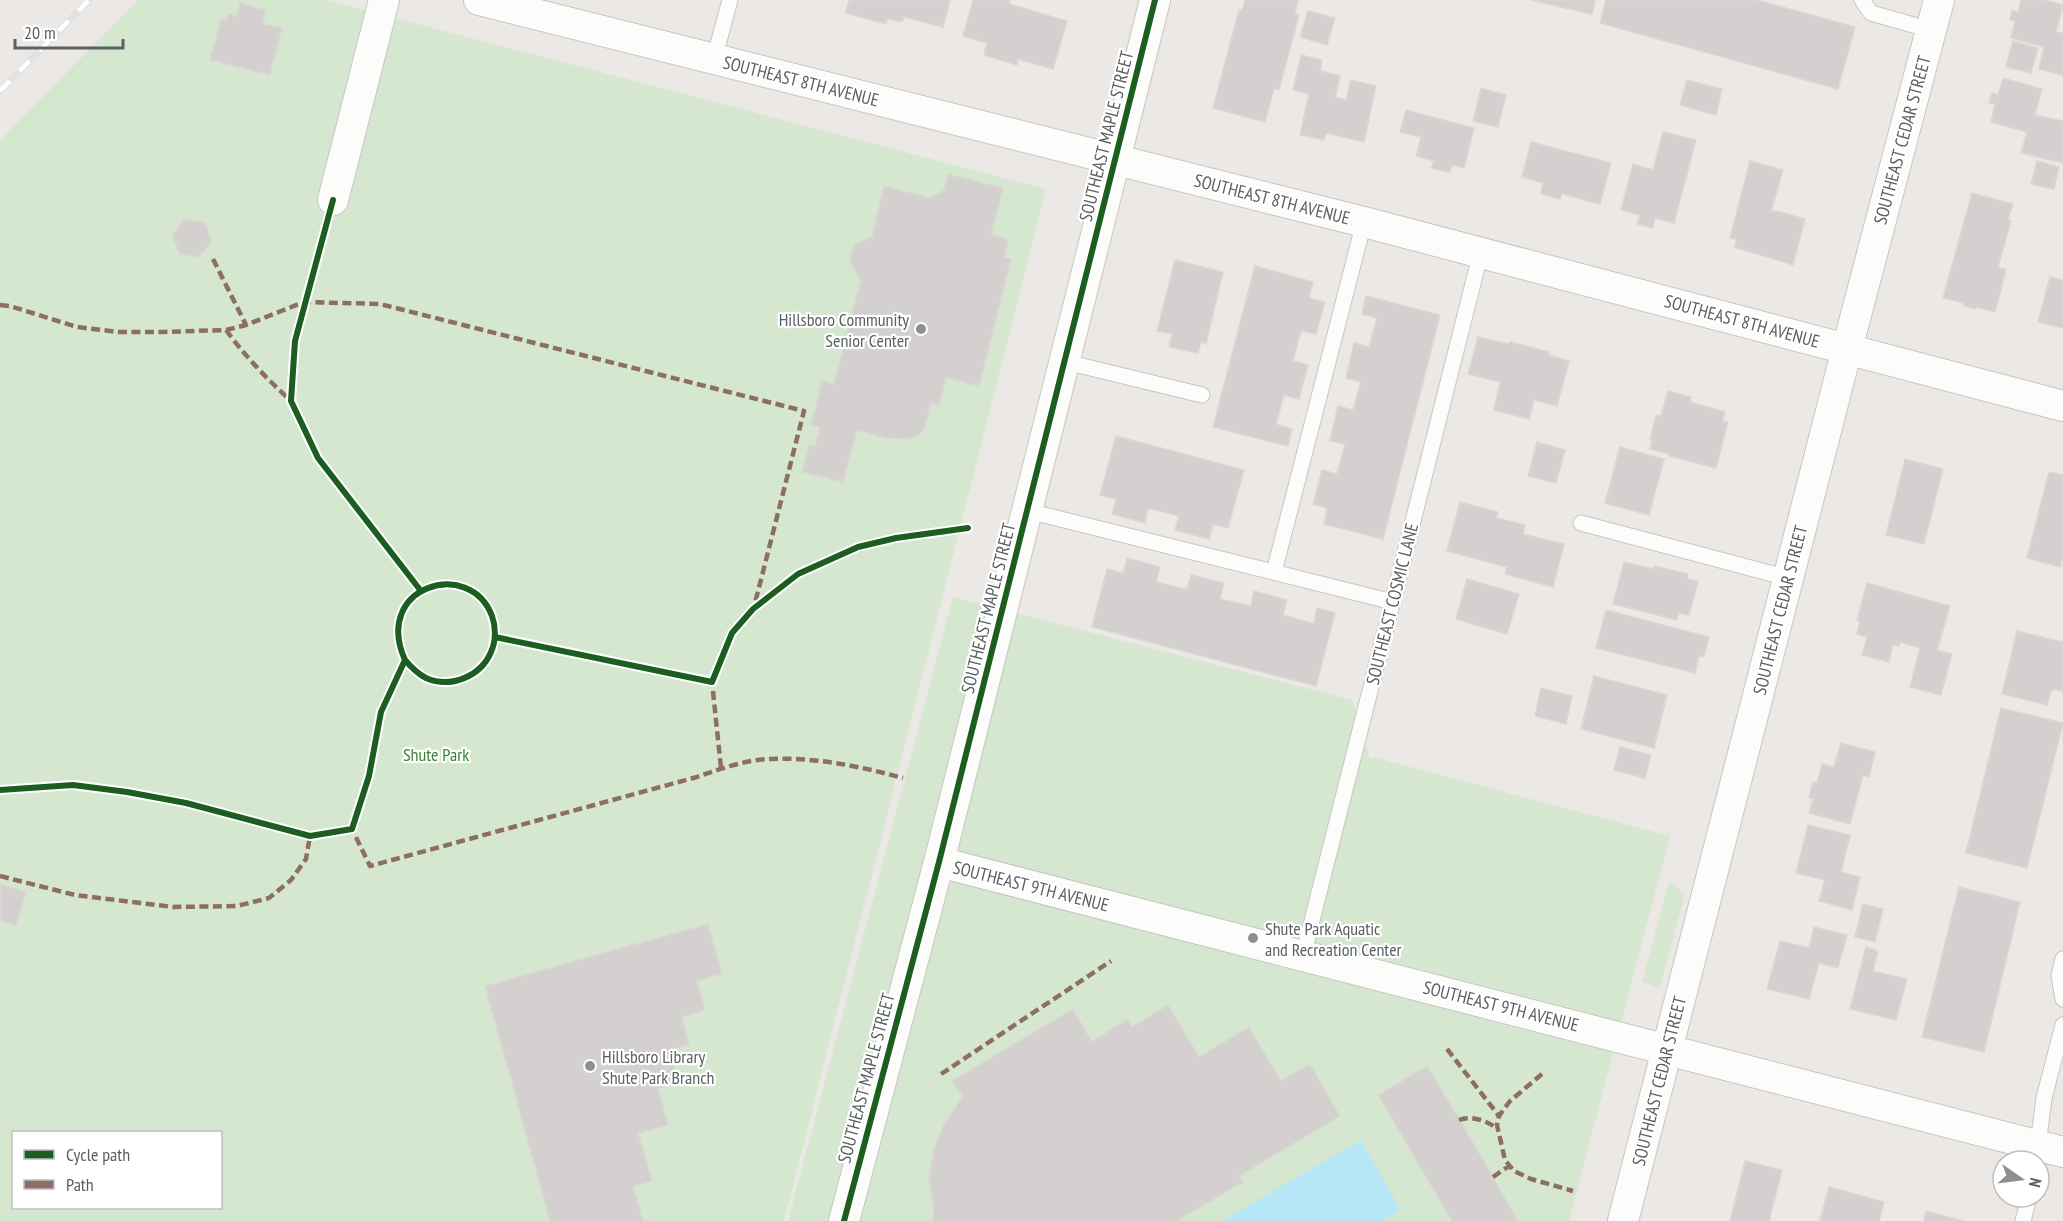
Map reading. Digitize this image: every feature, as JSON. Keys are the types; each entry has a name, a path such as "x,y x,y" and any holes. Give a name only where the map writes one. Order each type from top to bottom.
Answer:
{"street":[{"path":"333,200 384,0"},
{"name":"SOUTHEAST 8TH AVENUE","path":"479,0 1364,222 2063,406"},
{"name":"SOUTHEAST MAPLE STREET","path":"844,1221 939,862 1155,0"},
{"name":"SOUTHEAST CEDAR STREET","path":"1623,1221 1939,0"},
{"name":"SOUTHEAST 9TH AVENUE","path":"939,862 1667,1049 2031,1149"}],"lane":[{"path":"714,59 730,0"},
{"path":"1862,0 1871,13 1931,30"},
{"path":"1274,572 1364,222"},
{"name":"SOUTHEAST COSMIC LANE","path":"1303,956 1480,252"},
{"path":"1066,362 1202,395"},
{"path":"1028,512 1393,602"},
{"path":"1581,523 1788,578"},
{"path":"2063,959 2061,976 2063,999"},
{"path":"2046,1149 2044,1098 2063,1025"}],"green space":[{"name":"Shute Park","path":"138,0 326,0 1046,189 784,1221 0,1221 0,140"},
{"name":"Shute Park Aquatic and Recreation Center","path":"953,597 1352,700 1370,759 1373,757 1670,836 1569,1221 788,1221"},
{"path":"1669,882 1685,894 1660,988 1642,982"}],"water":[{"path":"1361,1140 1401,1210 1383,1221 1222,1221"}],"building":[{"path":"849,0 950,0 943,27 904,17 902,22 887,19 886,24 846,13"},
{"path":"973,0 1010,0 1009,4 1067,21 1053,69 1018,59 1017,65 984,55 987,43 963,36"},
{"path":"1245,0 1298,0 1295,14 1299,15 1279,90 1274,89 1265,122 1213,108 1239,10 1242,11"},
{"path":"1531,0 1595,0 1592,14"},
{"path":"1606,0 1757,0 1855,27 1838,89 1600,23"},
{"path":"2021,0 2045,0 2063,5 2056,32 2063,33 2063,75 2039,69 2044,47 2011,38 2015,21 2010,20 2012,10 2018,12"},
{"path":"240,3 266,10 263,24 282,28 270,75 210,60 221,19 226,20 229,14 237,16"},
{"path":"1308,11 1335,18 1327,45 1300,37"},
{"path":"2013,41 2038,48 2031,73 2006,67"},
{"path":"1301,55 1322,60 1320,71 1340,76 1335,97 1346,100 1351,80 1376,86 1364,142 1326,133 1324,140 1300,135 1309,94 1293,90"},
{"path":"2003,78 2042,89 2035,115 2063,121 2063,163 2021,153 2027,132 1991,122 1995,104 1989,103 1992,93 1998,95"},
{"path":"1687,80 1722,89 1716,115 1680,105"},
{"path":"1481,88 1506,95 1498,127 1473,121"},
{"path":"1406,110 1474,128 1464,168 1452,165 1450,172 1431,168 1434,161 1416,156 1421,137 1400,132"},
{"path":"1663,132 1696,140 1674,223 1655,218 1653,228 1637,224 1640,215 1621,210 1633,164 1653,170"},
{"path":"1531,142 1611,163 1600,204 1562,194 1560,199 1541,194 1543,183 1522,177"},
{"path":"1750,161 1783,170 1771,212 1777,211 1805,219 1793,265 1734,247 1737,240 1730,238"},
{"path":"2037,161 2059,167 2054,189 2031,184"},
{"name":"Hillsboro Community Senior Center","path":"948,174 1003,188 991,235 1008,239 1004,257 1011,259 979,386 946,378 939,405 931,403 924,430 908,439 885,438 857,430 843,482 802,472 809,445 815,446 820,427 811,425 822,381 834,384 861,280 850,262 854,245 872,237 884,186 930,198 944,190"},
{"path":"1972,193 2013,204 2008,220 2011,221 1998,267 2006,270 1995,312 1963,306 1964,303 1943,298"},
{"path":"185,219 205,223 212,241 199,257 180,254 172,235"},
{"path":"1175,260 1223,272 1206,344 1201,342 1198,353 1169,347 1172,334 1157,331"},
{"path":"1255,266 1313,282 1309,298 1325,302 1316,334 1301,331 1293,361 1308,365 1299,399 1284,395 1276,424 1292,429 1288,446 1213,427"},
{"path":"2050,277 2063,280 2063,328 2038,322"},
{"path":"1366,296 1440,315 1383,539 1324,524 1327,508 1313,504 1322,470 1337,474 1345,444 1330,441 1338,406 1353,410 1361,382 1346,378 1354,343 1369,347 1377,318 1362,314"},
{"path":"1478,337 1549,352 1548,355 1569,361 1557,406 1534,400 1529,419 1494,410 1500,382 1468,374"},
{"path":"1668,391 1691,397 1690,402 1725,412 1722,421 1728,422 1716,468 1650,449 1656,415 1661,416"},
{"path":"1116,436 1244,470 1228,528 1213,524 1209,539 1175,530 1179,516 1148,508 1145,523 1112,514 1116,499 1100,495"},
{"path":"1537,442 1565,450 1556,483 1528,476"},
{"path":"1620,447 1664,459 1649,515 1605,503"},
{"path":"1905,459 1943,469 1924,544 1886,535"},
{"path":"2049,472 2063,475 2063,556 2060,567 2027,558"},
{"path":"1460,502 1498,512 1497,518 1525,525 1523,534 1564,544 1553,587 1505,574 1507,567 1447,551"},
{"path":"1127,558 1160,567 1156,582 1187,589 1191,575 1224,583 1220,599 1251,606 1254,591 1287,600 1283,615 1314,623 1317,608 1335,613 1316,686 1092,627 1107,569 1123,573"},
{"path":"1624,562 1688,574 1687,579 1698,581 1689,615 1679,613 1677,620 1613,604"},
{"path":"1467,579 1519,594 1507,634 1456,619"},
{"path":"1867,583 1950,606 1937,650 1952,654 1941,695 1910,687 1920,648 1900,642 1899,646 1893,645 1889,662 1862,655 1867,637 1857,634 1860,621 1857,620"},
{"path":"1606,610 1709,637 1704,657 1699,656 1695,673 1596,648"},
{"path":"2017,631 2063,642 2063,691 2052,689 2047,705 2002,694"},
{"path":"1594,676 1667,695 1654,748 1581,729"},
{"path":"1541,688 1572,696 1566,724 1535,716"},
{"path":"2001,708 2063,723 2027,868 1966,853"},
{"path":"1841,743 1875,752 1869,777 1863,775 1850,824 1809,813 1813,799 1809,798 1813,782 1817,783 1822,764 1834,767"},
{"path":"1620,747 1651,755 1645,778 1614,770"},
{"path":"1808,825 1850,835 1841,872 1860,877 1852,910 1819,901 1825,880 1796,873"},
{"path":"0,884 26,892 16,925 0,920"},
{"path":"1959,887 2020,902 1984,1052 1922,1037"},
{"path":"1863,904 1883,909 1875,942 1855,937"},
{"name":"Hillsboro Library Shute Park Branch","path":"708,924 722,974 697,981 705,1010 682,1017 689,1045 669,1050 678,1082 658,1088 668,1125 638,1133 652,1181 633,1186 643,1221 550,1221 485,986"},
{"path":"1814,927 1847,935 1838,968 1819,963 1809,999 1767,989 1780,941 1809,948"},
{"path":"1866,947 1878,951 1873,971 1907,979 1896,1020 1850,1009"},
{"path":"1168,1005 1199,1057 1249,1027 1281,1081 1310,1064 1340,1116 1239,1176 1243,1182 1177,1221 933,1221 934,1210 929,1177 934,1148 944,1124 963,1096 952,1081 1073,1009 1092,1042 1127,1019 1132,1027"},
{"path":"1427,1066 1518,1221 1452,1221 1378,1095"},
{"path":"1745,1161 1782,1170 1769,1221 1730,1221"},
{"path":"1829,1187 1884,1202 1879,1221 1820,1221"},
{"path":"1926,1211 1963,1221 1924,1221"}],"railway":[{"path":"0,91 89,0"}],"marked path":[{"path":"213,259 246,325"},
{"path":"0,305 77,327 118,332 163,332 226,330 246,325 304,302 380,304 804,411 754,607"},
{"path":"226,330 257,367 291,401"},
{"path":"714,678 712,682 721,768"},
{"path":"354,825 352,829 370,866 751,761 769,759 820,761 903,778"},
{"path":"0,876 75,895 173,907 237,906 269,898 291,880 306,859 310,836"},
{"path":"941,1074 1111,961"},
{"path":"1447,1049 1499,1116"},
{"path":"1542,1074 1510,1101 1499,1116 1497,1125 1505,1160 1514,1171 1531,1179 1573,1191"},
{"path":"1459,1120 1469,1118 1479,1120 1498,1129"},
{"path":"1493,1177 1509,1166"}],"cycle path":[{"path":"844,1221 939,862 1155,0"},
{"path":"333,200 295,341 291,401 318,458 421,591"},
{"path":"495,637 712,682 732,633 753,609 798,574 858,547 896,538 968,528"},
{"path":"0,790 73,785 186,803 310,836 352,829 369,776 381,712 405,660 398,634 402,614 412,598 428,588 446,584 464,588 481,598 492,616 495,634 491,652 473,674 455,681 436,681 420,674 405,660"}],"place":[{"name":"Hillsboro Community Senior Center","path":"921,329"},
{"name":"Shute Park Aquatic and Recreation Center","path":"1253,938"},
{"name":"Hillsboro Library Shute Park Branch","path":"590,1066"}]}
